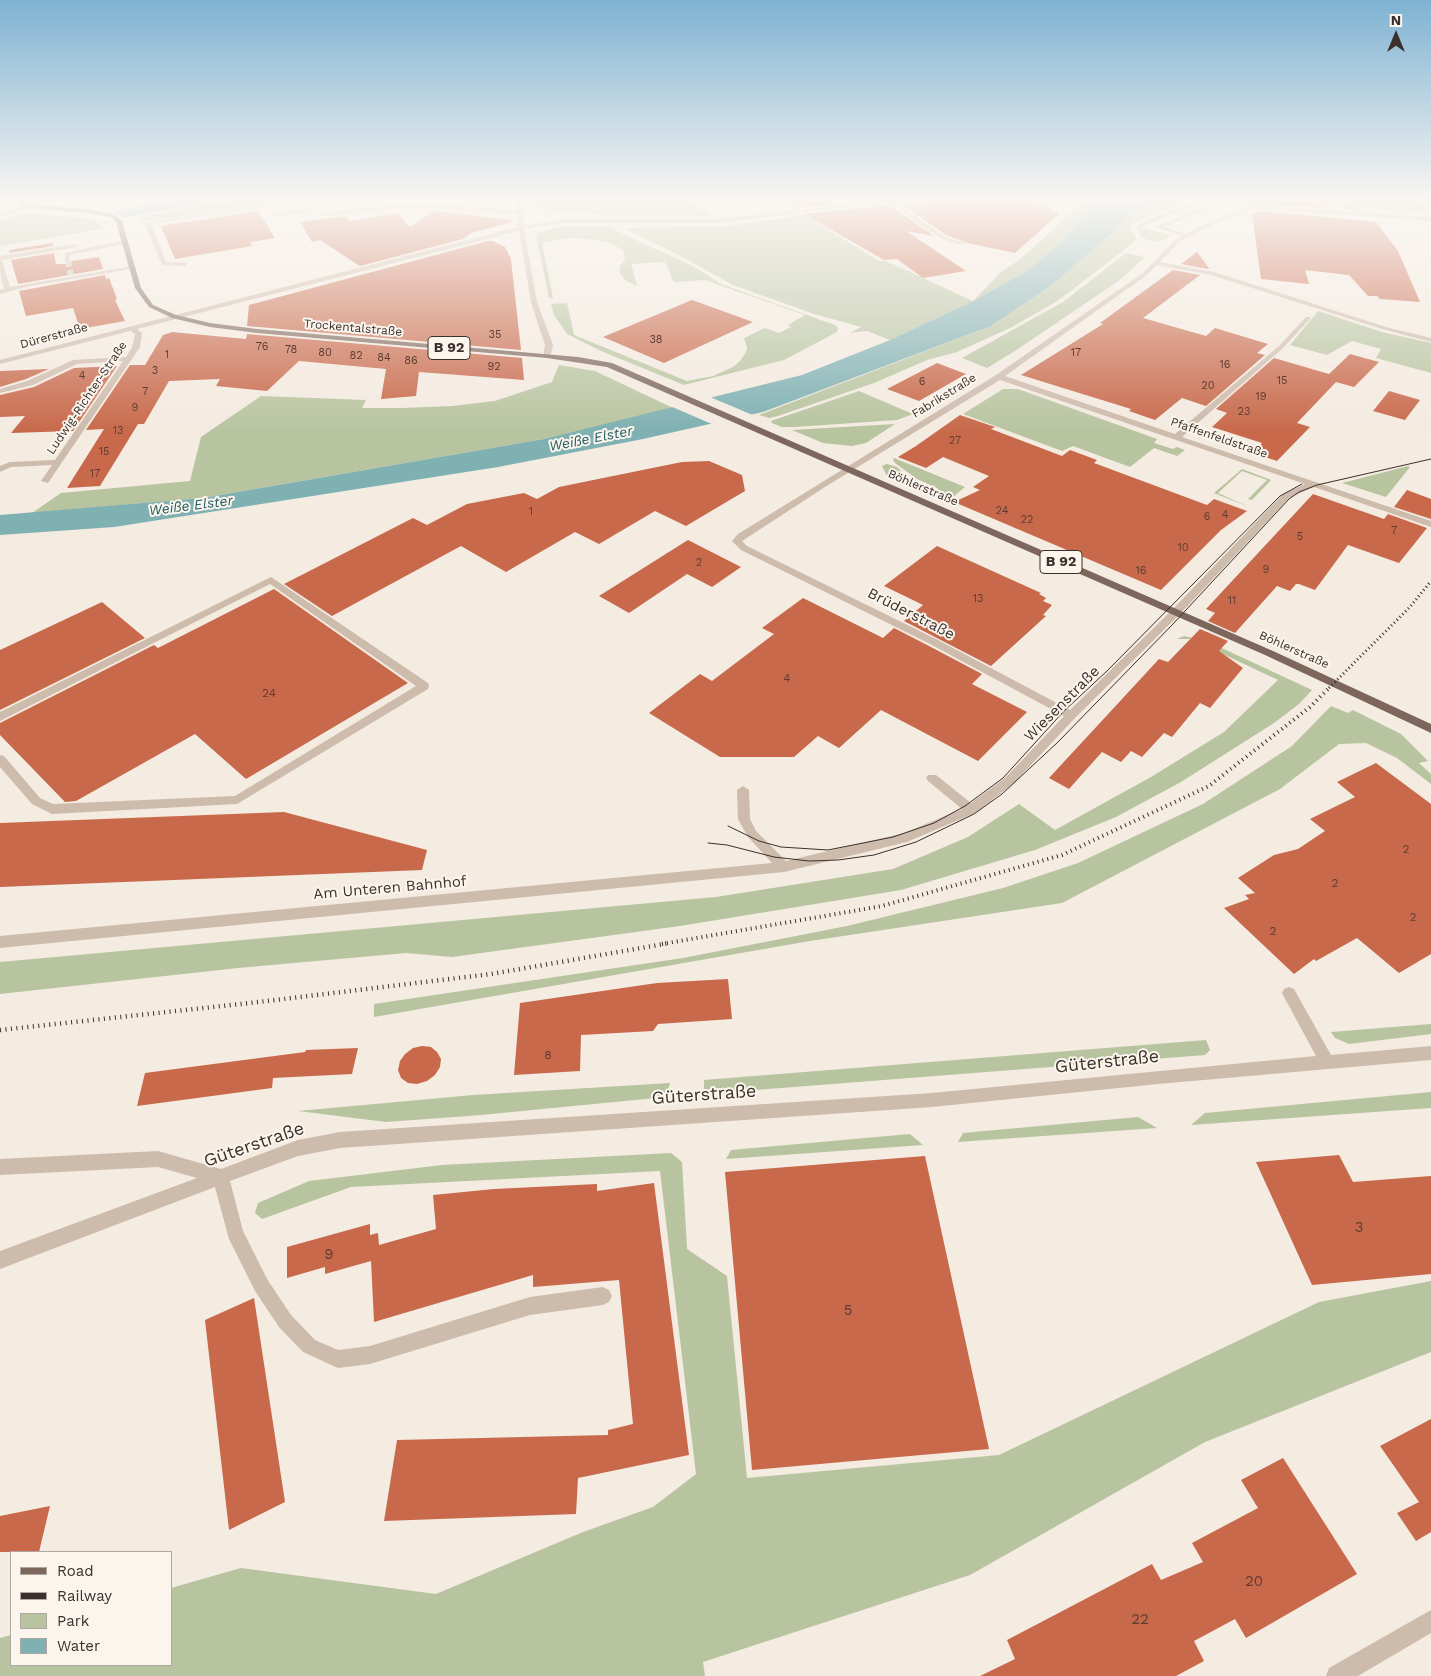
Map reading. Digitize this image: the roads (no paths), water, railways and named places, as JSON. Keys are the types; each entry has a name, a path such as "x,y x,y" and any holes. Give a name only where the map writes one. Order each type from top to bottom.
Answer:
{"main road":[{"name":"Trockentalstraße","path":"135,276 138,288 146,301 155,309 174,317 210,325 257,331 547,356"},
{"name":"Böhlerstraße","path":"547,356 609,365 676,396 751,426 846,470 1176,612 1320,676 1431,729"}],"street":[{"path":"4,276 8,290"},
{"path":"0,292 26,285 76,276"},
{"name":"Dürerstraße","path":"0,362 331,276"},
{"path":"530,276 538,318 549,345 547,356"},
{"name":"Fabrikstraße","path":"738,541 741,536 999,376 1140,276"},
{"path":"1222,276 1384,328 1431,340"},
{"path":"1177,437 1281,346 1308,318"},
{"name":"Ludwig-Richter-Straße","path":"45,481 139,340 139,333 131,328"},
{"path":"0,391 30,383 76,362 128,359"},
{"name":"Pfaffenfeldstraße","path":"999,376 1431,524"},
{"path":"0,462 10,465"},
{"path":"0,469 10,465 57,462"},
{"name":"Wiesenstraße","path":"784,867 907,838 970,810 1010,780 1071,715 1176,612 1286,496 1296,490 1314,484"},
{"name":"Brüderstraße","path":"738,541 744,548 934,642 1071,715"},
{"path":"0,717 271,580 424,686 237,800 52,809 36,801 0,759"},
{"path":"932,778 970,810"},
{"path":"743,790 744,819 752,834 784,867"},
{"name":"Am Unteren Bahnhof","path":"0,942 784,867"},
{"path":"1289,993 1326,1061"},
{"name":"Güterstraße","path":"0,1260 298,1148 340,1140 932,1100 1326,1061 1431,1053"},
{"path":"0,1167 158,1159 221,1177 236,1234 261,1285 285,1321 309,1346 338,1359 370,1355 530,1306 603,1296"},
{"path":"1338,1676 1431,1621"}],"water":[{"name":"Weiße Elster","path":"1018,276 1062,276 991,326 763,412 643,439 498,467 114,527 0,535 0,515 203,498 544,439 802,375 890,340 973,301"}],"tram line":[{"path":"708,843 727,845 774,857 809,861 838,860 874,855 916,842 974,814 1002,794 1058,742 1173,624 1289,499 1299,492 1317,485 1431,459"},
{"path":"728,826 759,841 781,847 828,850 893,837 934,823 965,806 1003,778 1064,711 1107,671 1280,496 1302,484"}],"railway":[{"path":"662,944 882,906 1062,855 1209,786 1310,707 1410,607 1431,581"},
{"path":"0,1030 250,1003 491,974 670,943"}]}
